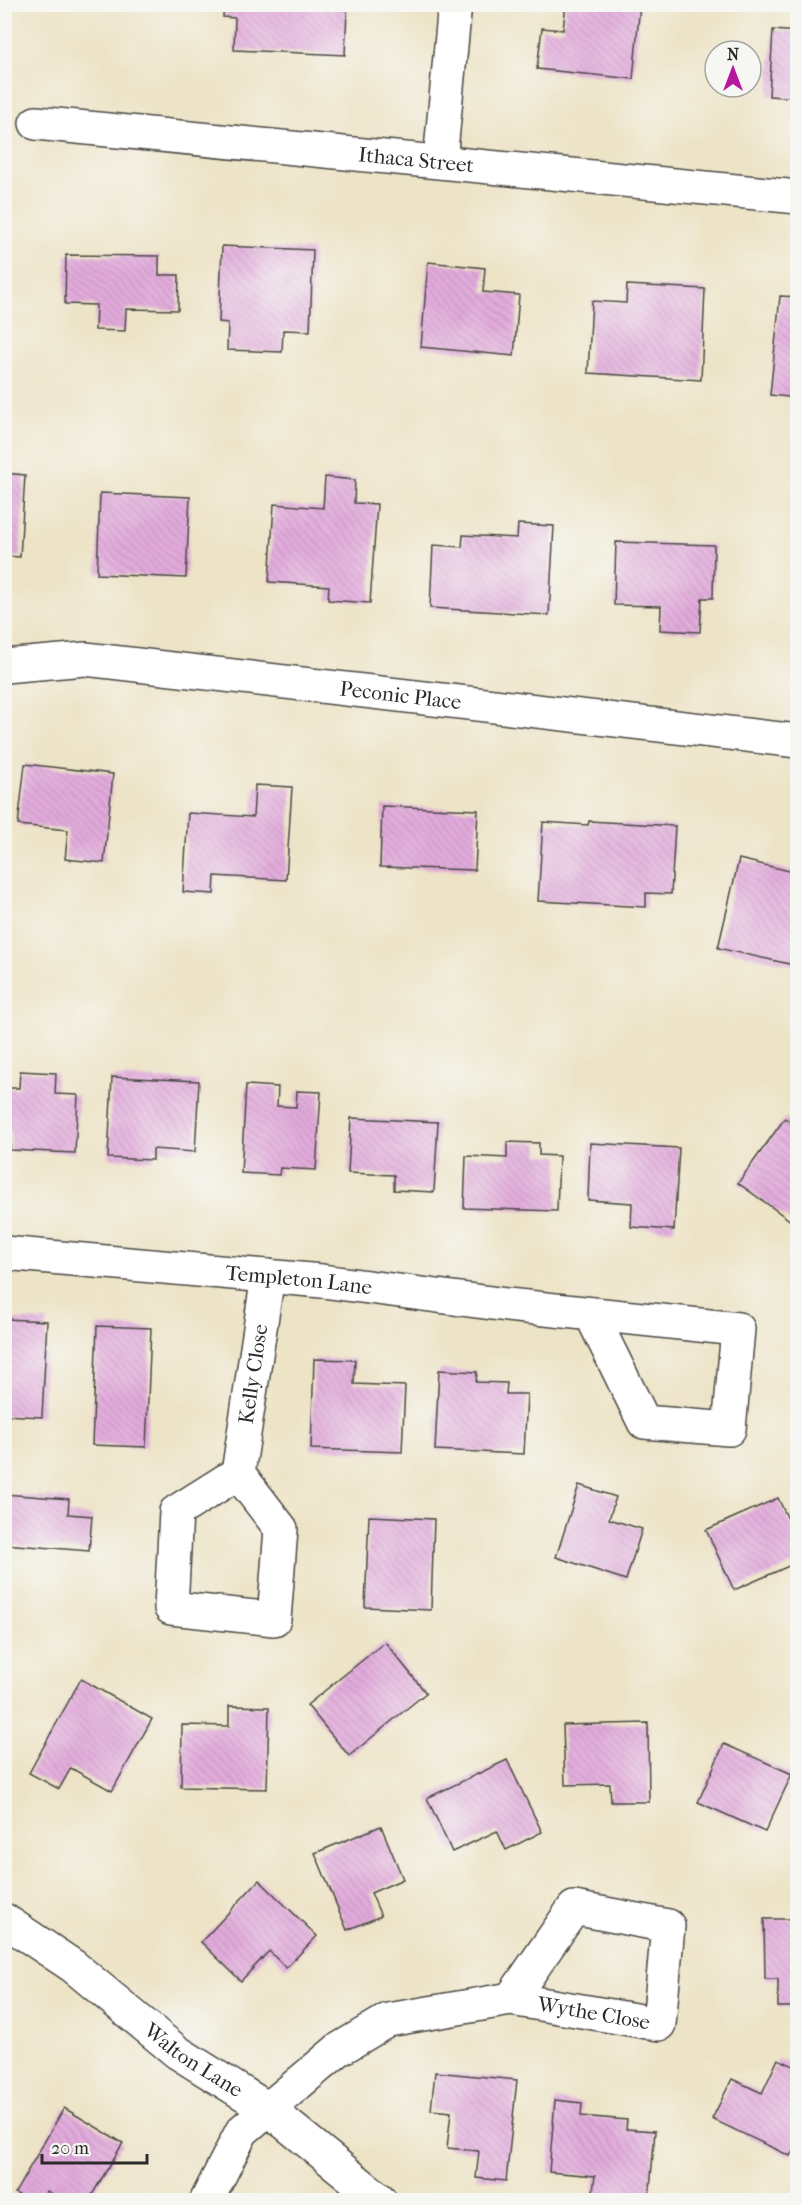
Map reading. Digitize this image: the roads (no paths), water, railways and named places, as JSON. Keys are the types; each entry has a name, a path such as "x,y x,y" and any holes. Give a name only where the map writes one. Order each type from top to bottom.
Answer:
{"street":[{"path":"440,161 455,4"},
{"name":"Ithaca Street","path":"36,123 798,197"},
{"name":"Peconic Place","path":"4,666 85,659 798,741"},
{"name":"Templeton Lane","path":"4,1252 322,1281 507,1305 738,1329 729,1429 644,1422 591,1314"},
{"name":"Kelly Close","path":"238,1473 268,1276"},
{"path":"238,1473 281,1529 274,1619 171,1608 176,1512 238,1473"},
{"name":"Wythe Close","path":"207,2200 242,2131 338,2050 388,2020 511,1999 659,2024 668,1926 574,1908 511,1999"},
{"name":"Walton Lane","path":"4,1920 73,1966 177,2052 268,2109 380,2200"}]}
